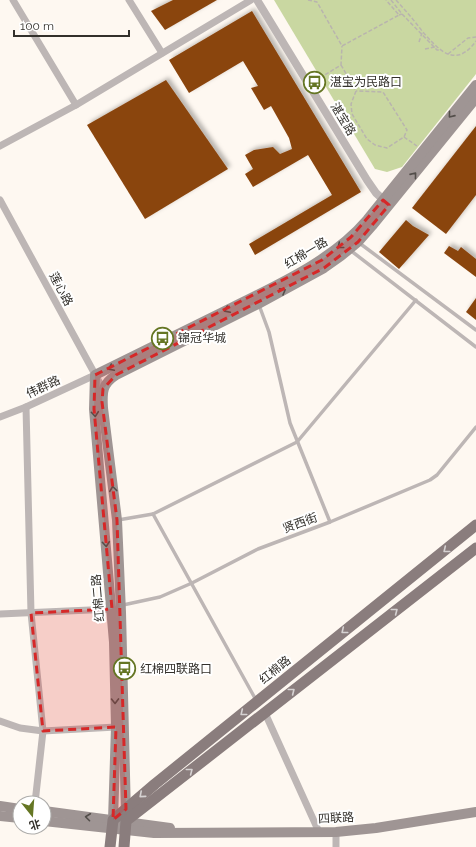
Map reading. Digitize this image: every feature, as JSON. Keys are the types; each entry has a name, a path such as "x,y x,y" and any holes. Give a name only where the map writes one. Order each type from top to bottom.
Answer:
{"main road":[{"name":"红棉一路","path":"95,375 324,268 350,249 358,242 423,150 476,85"},
{"name":"红棉一路","path":"103,389 106,383 116,375 256,300 322,260 338,248 386,203 476,98"},
{"name":"红棉二路","path":"95,375 94,409 116,607 126,826"},
{"name":"红棉二路","path":"103,389 103,408 117,520 114,642 116,727 112,824"},
{"name":"红棉路","path":"112,824 126,809 155,784 476,525"},
{"path":"124,847 126,826 265,713 476,548"},
{"path":"0,806 12,808"},
{"name":"四联路","path":"52,813 126,826 196,832 336,832 376,828 476,812"},
{"path":"0,816 12,817"},
{"name":"四联路","path":"52,821 112,824"},
{"path":"110,847 112,824"}],"street":[{"path":"13,0 76,105"},
{"path":"128,0 162,53"},
{"path":"0,146 76,105 251,0"},
{"name":"湛宝路","path":"257,0 367,180 386,203"},
{"name":"莲心路","path":"0,200 103,389"},
{"name":"伟群路","path":"0,416 26,407 95,375"},
{"path":"26,407 31,613 43,731 36,795"},
{"path":"0,614 116,607"},
{"path":"265,713 319,832"},
{"path":"0,721 20,728 43,731 116,727"},
{"path":"336,832 336,847"}],"lane":[{"path":"358,242 476,330"},
{"path":"350,249 476,347"},
{"path":"256,300 268,332 290,424 330,522"},
{"path":"117,520 153,514 297,442 416,300"},
{"name":"贤西街","path":"116,607 160,597 192,583 258,549 330,522 430,480 437,476 476,427"},
{"path":"153,514 257,701"}],"path":[{"path":"308,0 317,2 342,46 341,65 356,92 352,104 352,114 367,139 375,145 387,148 404,136 406,130 383,92 356,92"},
{"path":"386,0 399,16"},
{"path":"391,0 402,14 437,50 448,54 468,38 476,37"},
{"path":"396,0 435,45 445,53 454,55 464,53 476,41"},
{"path":"342,46 402,14"},
{"path":"419,42 422,33"},
{"path":"425,49 435,47"},
{"path":"308,84 341,65"},
{"path":"404,136 423,150"}],"highlighted area":[{"path":"383,200 389,205 358,242 324,268 116,375 103,389 102,402 117,520 126,809 113,820 116,727 43,731 31,613 112,609 94,409 95,375 322,260 351,237"}],"green space":[{"path":"274,0 476,0 476,74 402,167 387,172 375,169"}],"building":[{"path":"173,0 217,0 165,30 151,11"},
{"path":"252,11 361,192 255,255 249,244 332,195 308,155 253,187 245,174 253,169 245,155 254,150 273,147 280,154 292,149 289,138 271,106 264,110 251,88 258,86 243,61 189,93 169,60"},
{"path":"166,80 228,169 145,219 87,125"},
{"path":"476,126 476,195 446,234 412,208"},
{"path":"406,220 413,226 429,235 399,269 379,252"},
{"path":"449,246 458,251 461,247 476,259 476,277 444,253"},
{"path":"476,298 476,320 466,312"}],"place":[{"name":"湛宝为民路口","path":"315,82"},
{"name":"锦冠华城","path":"163,338"},
{"name":"红棉四联路口","path":"125,669"}]}
